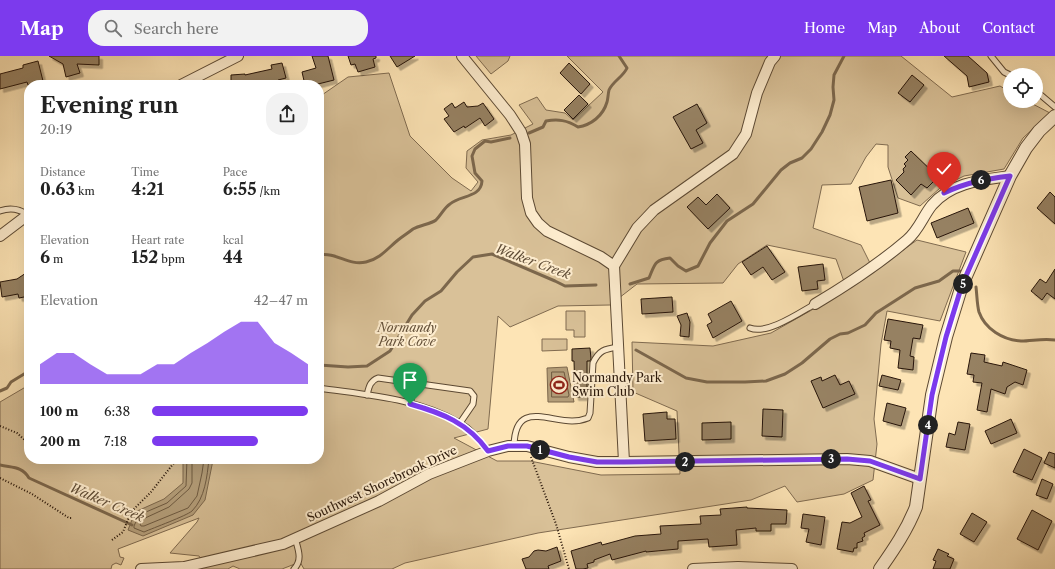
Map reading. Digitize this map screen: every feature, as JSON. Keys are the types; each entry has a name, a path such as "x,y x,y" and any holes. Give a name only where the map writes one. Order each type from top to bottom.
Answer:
{"street":[{"path":"191,80 238,56"},
{"path":"462,56 522,132 525,144 527,198 531,213 538,223 547,231 601,257 614,266"},
{"path":"624,462 614,266 637,228 654,210 733,154 746,134 757,93 770,62 775,56"},
{"path":"880,569 896,547 910,522 916,507 932,395 946,337 962,285 1010,176 1026,148 1039,131 1055,116"},
{"path":"815,304 847,284 900,246 915,233 932,205 944,193 957,186 976,181 1010,176"},
{"path":"0,236 24,218"},
{"name":"Southwest Shorebrook Drive","path":"141,569 184,567 283,544 379,501 429,474 488,451 508,446 527,446 569,457 597,462 847,459 870,461 920,479"},
{"path":"693,569 738,567 792,569"}],"lane":[{"path":"991,56 1003,71"},
{"path":"1043,97 1055,107"},
{"path":"0,211 4,209 19,209 24,212"},
{"path":"750,328 754,330 761,330 776,325 815,304"},
{"path":"514,446 514,434 522,420 530,417 572,421 588,418 590,413 593,363 596,356 605,349 618,347"},
{"path":"367,395 370,384 373,380 378,378 470,391 474,396 473,404 460,423"},
{"path":"410,404 415,384"},
{"path":"324,389 384,397 431,410 460,423 480,439 488,451"},
{"path":"294,569 300,555 295,538"}],"path":[{"path":"0,426 17,433 24,439"},
{"path":"527,446 556,524 569,569"},
{"path":"112,540 123,532 131,512 151,492 173,464"},
{"path":"0,478 32,494 69,518 72,518"}],"green space":[{"path":"476,56 510,56 508,61 491,74"},
{"name":"Normandy Park Cove","path":"567,56 901,56 952,97 1000,86 1003,88 1003,108 1040,108 1050,113 1023,138 1004,169 964,176 940,188 920,206 898,198 888,167 888,145 876,144 866,157 851,184 822,185 813,228 861,245 874,271 917,240 966,252 940,321 887,311 881,344 874,419 877,444 873,480 844,494 797,502 785,486 751,500 538,533 405,563 392,569 304,569 300,562 282,569 240,569 233,566 228,569 201,569 206,566 199,556 170,553 199,518 118,549 120,557 124,558 121,565 116,563 112,565 111,569 0,569 0,402 24,388 24,464 324,464 324,94 348,77 389,73 410,136 452,178 471,191 478,182 466,168 467,151 482,140 511,135 533,124 519,105 537,97 546,110 565,113 573,120 603,92","holes":["767,245 836,259 847,290 771,333 713,346 632,342 633,392 677,411 680,474 601,475 530,461 497,461 454,438 488,429 498,316 510,327 558,306 610,305 637,284 723,283 738,264"]},
{"path":"566,311 585,311 585,337 574,337 574,330 566,330"},
{"path":"542,339 567,339 567,350 542,351"}],"water":[{"name":"Normandy Park Swim Club","path":"567,367 574,402 548,402 547,368"},
{"path":"183,464 212,464 205,500 193,515 143,536 128,530 135,512 164,499 183,483"}],"building":[{"path":"49,56 99,56 99,65 77,64 80,73 66,77 63,64"},
{"path":"312,56 328,56 334,80 324,82 324,80 304,80 302,72 316,68"},
{"path":"348,56 376,56 376,58 373,59 375,67 358,72 355,64 351,65"},
{"path":"390,56 415,56 397,67"},
{"path":"944,56 968,56 987,73 989,82 969,87 967,76"},
{"path":"38,61 43,80 24,80 24,83 0,89 0,74 23,68 23,65"},
{"path":"282,63 286,78 278,80 231,80 231,75 245,75 272,69 271,65"},
{"path":"569,63 590,84 581,94 560,73"},
{"path":"912,75 924,85 910,102 898,93"},
{"path":"579,95 588,104 573,119 564,110"},
{"path":"464,102 467,107 478,106 483,103 494,119 485,126 480,118 465,128 464,126 454,132 444,119 449,116 444,109 452,103 455,108"},
{"path":"697,104 707,123 696,130 703,143 691,149 673,117"},
{"path":"911,151 938,177 927,188 921,184 911,195 896,180 904,172 903,169 906,166 904,164 908,160 905,157"},
{"path":"891,180 898,213 867,221 859,187"},
{"path":"1050,192 1055,197 1055,224 1037,208"},
{"path":"717,194 730,208 708,229 687,207 698,197 706,205"},
{"path":"968,208 974,223 937,238 931,223"},
{"path":"767,246 785,272 772,280 763,267 751,275 742,262"},
{"path":"823,264 825,280 817,281 818,289 802,291 798,267"},
{"path":"1055,269 1055,299 1047,293 1042,300 1031,291 1040,279 1046,283"},
{"path":"24,274 24,297 19,298 18,294 2,297 0,282 17,279"},
{"path":"672,297 673,312 642,314 641,299"},
{"path":"731,301 742,321 713,338 707,325 712,322 708,314"},
{"path":"687,313 690,322 689,337 680,336 681,325 677,316"},
{"path":"888,319 923,325 920,339 913,338 910,356 914,357 913,370 898,368 900,350 890,348 891,341 884,340"},
{"path":"590,348 591,359 590,361 587,361 587,393 583,393 584,397 575,397 574,361 572,361 572,349"},
{"path":"971,353 985,355 984,362 1002,366 1003,362 1027,370 1023,385 1015,382 1007,387 1005,394 991,389 987,412 977,410 982,383 973,382 974,375 967,374"},
{"path":"835,375 840,385 849,381 855,394 823,408 811,381 821,377 822,381"},
{"path":"882,375 901,380 898,390 879,386"},
{"path":"887,403 906,408 901,426 883,421"},
{"path":"763,409 783,410 782,437 762,436"},
{"path":"667,412 667,419 675,419 676,439 645,441 643,414"},
{"path":"1011,419 1017,433 991,444 985,431"},
{"path":"731,422 731,439 702,440 702,423"},
{"path":"958,422 970,424 965,450 946,447 949,433 955,435"},
{"path":"1024,449 1042,458 1032,480 1013,472"},
{"path":"1049,452 1055,454 1055,468 1044,463"},
{"path":"1042,479 1053,484 1047,499 1036,495"},
{"path":"864,486 871,500 868,501 880,525 864,533 865,536 862,538 863,541 857,543 857,548 854,548 853,552 837,549 842,522 850,523 862,517 851,493"},
{"path":"747,507 787,510 786,524 771,524 771,531 756,531 756,528 736,530 737,545 709,547 708,539 678,541 678,549 646,551 612,560 610,554 587,564 588,568 576,569 571,551 601,542 602,545 635,536 661,534 660,526 701,524 700,516 721,515 720,509"},
{"path":"1032,510 1052,521 1038,550 1017,539"},
{"path":"972,513 987,522 974,542 960,534"},
{"path":"803,514 825,517 821,545 806,542 809,529 801,528"},
{"path":"557,547 561,561 548,566 549,569 526,569 522,559 529,557 534,551 546,551"},
{"path":"938,549 949,554 947,556 954,559 950,569 933,569 936,561 933,560"}],"waterway":[{"path":"529,133 543,127 546,121 562,121 578,127 596,119 603,112 609,90 627,68 619,56"},
{"name":"Walker Creek","path":"630,284 649,278 656,264 661,260 670,258 686,271 698,266 710,243 727,221 753,204 781,170 790,163 802,158 811,149 822,132 830,115 834,100 834,75 844,56"},
{"path":"324,255 331,255 348,261 360,263 371,261 384,253 413,229 436,220 446,207 454,201 469,196 478,190 482,181 475,173 472,156 475,149 485,141 491,142 510,138"},
{"name":"Walker Creek","path":"324,365 348,367 367,366 390,351 412,315 425,301 441,291 457,272 473,257 492,254 565,286 596,285"},
{"path":"636,350 686,378 707,382 766,381 785,374 802,363 830,339 865,325 876,313 915,288 939,281 953,271 960,271"},
{"path":"976,287 977,303 982,318 990,328 1001,336 1021,341 1042,339 1055,340"},
{"path":"0,391 7,388 11,382 24,374"},
{"name":"Walker Creek","path":"0,465 20,469 29,478 132,525"}],"place":[{"name":"Normandy Park Swim Club","path":"559,385"}],"route":[{"path":"410,404 431,410 460,423 480,439 488,451 508,446 527,446 569,457 597,462 847,459 870,461 920,479 932,395 946,337 962,285 1010,176 968,183 957,186 944,193"}]}
